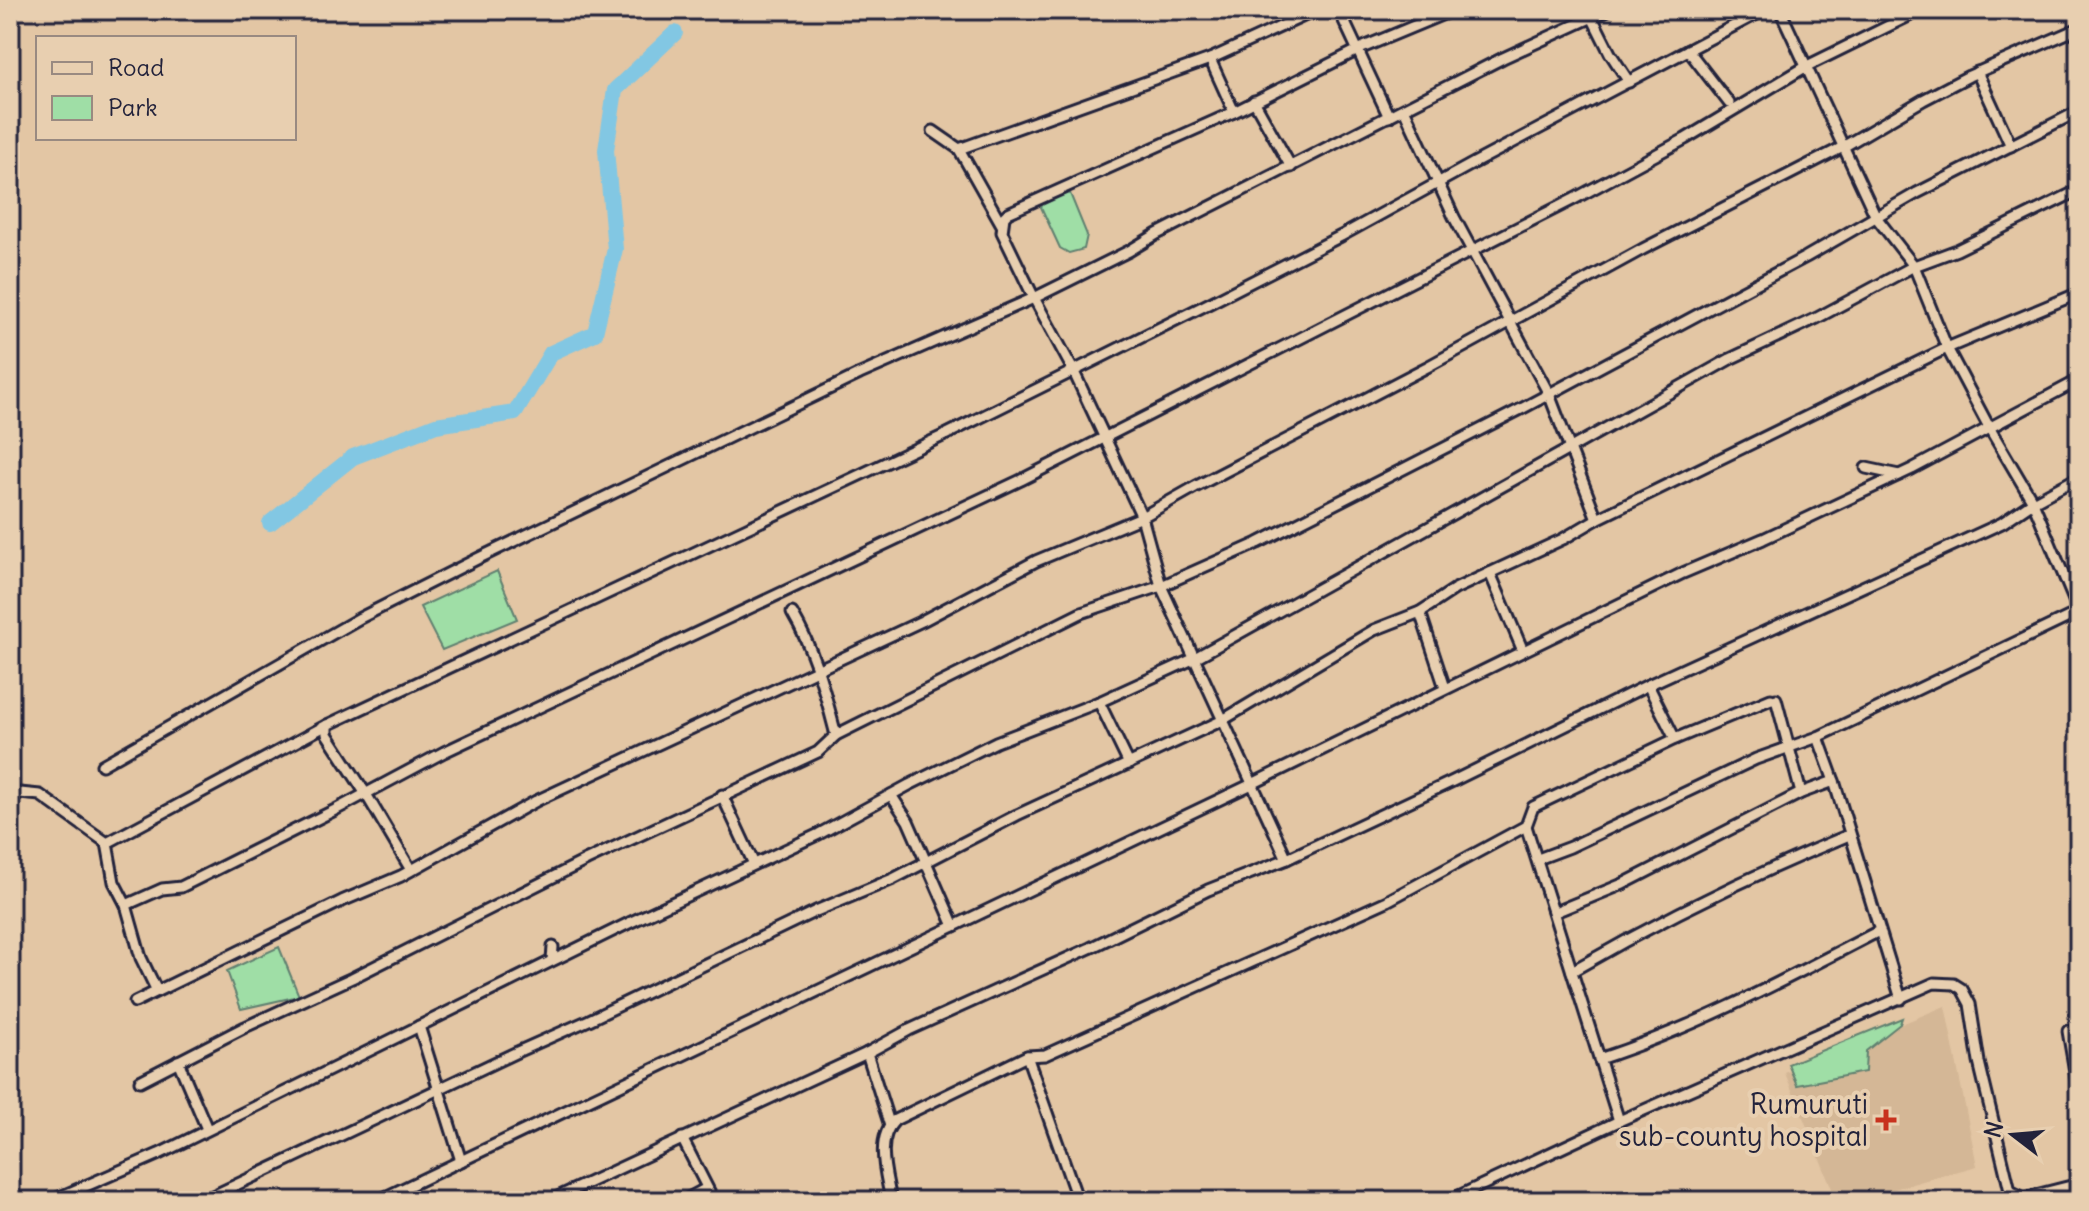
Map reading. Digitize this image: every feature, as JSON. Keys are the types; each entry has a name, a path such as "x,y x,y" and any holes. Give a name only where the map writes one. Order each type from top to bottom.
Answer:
{"street":[{"path":"959,149 1210,59 1317,10"},
{"path":"1339,10 1389,117"},
{"path":"1287,859 1161,586 1142,517 1106,436 1034,298 1002,232 1002,225 1008,213 1234,112 1358,50 1453,10"},
{"path":"102,765 360,618 479,558 860,374 1034,298 1503,58 1608,10"},
{"path":"107,843 327,725 945,435 1301,257 1764,10"},
{"path":"1538,859 1570,847 1756,759 1818,737 2079,612 2033,502 1947,348 1914,266 1876,217 1780,10"},
{"path":"126,905 162,889 181,887 444,752 1021,480 1657,154 1807,66 1921,10"},
{"path":"1592,17 1629,82"},
{"path":"135,1002 411,870 536,801 922,621 1036,561 1142,517 1643,249 1843,147 1923,100 1977,72 2079,28"},
{"path":"1688,50 1729,103"},
{"path":"1210,59 1234,112"},
{"path":"1977,72 2011,146"},
{"path":"1254,101 1291,167"},
{"path":"1404,109 1437,184 1549,394 1597,519"},
{"path":"140,1081 722,795 818,752 836,735 1081,613 1161,586 1258,543 1549,394 2079,111"},
{"path":"933,131 959,149 1002,225"},
{"path":"51,1201 207,1129 754,864 996,742 1099,702 1193,659 1730,359 1817,318 1914,266 1957,250 2079,190"},
{"path":"207,1200 1221,721 1354,640 1420,612 1455,589 1563,539 1597,519 1947,348 2079,293"},
{"path":"377,1201 1252,784 1683,573 1899,475 2079,380"},
{"path":"1866,468 1899,475"},
{"path":"549,1201 1208,890 1287,859 1648,685 2002,523 2079,477"},
{"path":"1490,573 1523,651"},
{"path":"1420,612 1445,688"},
{"path":"792,613 809,642 819,668 836,735"},
{"path":"1648,685 1675,739"},
{"path":"1619,1121 1526,826 1533,807 1675,739 1773,699 1801,793"},
{"path":"1099,702 1129,764"},
{"path":"327,725 327,734 411,870"},
{"path":"1818,737 1901,999"},
{"path":"1555,912 1623,884 1801,793 1834,781"},
{"path":"10,792 40,795 107,843 114,882 126,905 141,958 157,991"},
{"path":"722,795 754,864"},
{"path":"891,795 908,821 954,926"},
{"path":"891,1201 883,1147 895,1120 1027,1056 1045,1055 1277,953 1387,901 1526,826"},
{"path":"1572,971 1646,928 1776,865 1849,835"},
{"path":"1599,1059 1699,1021 1879,931"},
{"path":"552,960 553,947"},
{"path":"1448,1201 1619,1121 1934,983 1954,984 1962,989 1970,1004 1979,1062 2010,1191 2024,1198 2079,1184"},
{"path":"419,1026 461,1161"},
{"path":"2068,1031 2079,1095"},
{"path":"867,1053 890,1126"},
{"path":"1027,1056 1078,1201"},
{"path":"178,1061 207,1129"},
{"path":"682,1138 714,1201"},
{"path":"683,1201 707,1188"}],"shaded area":[{"name":"Rumuruti sub-county hospital","path":"1945,1006 1977,1166 1851,1201 1837,1201 1785,1073"}],"green space":[{"path":"1069,191 1087,235 1084,249 1069,253 1060,248 1041,207 1056,194"},
{"path":"497,571 517,619 442,650 420,607"},
{"path":"279,947 299,996 241,1009 227,971"},
{"path":"1902,1018 1900,1024 1866,1051 1865,1072 1797,1085 1788,1064"}],"waterway":[{"path":"270,523 353,457 436,425 515,413 551,353 595,333 615,249 606,150 615,90 675,33"}],"place":[{"name":"Rumuruti sub-county hospital","path":"1886,1120"}]}
